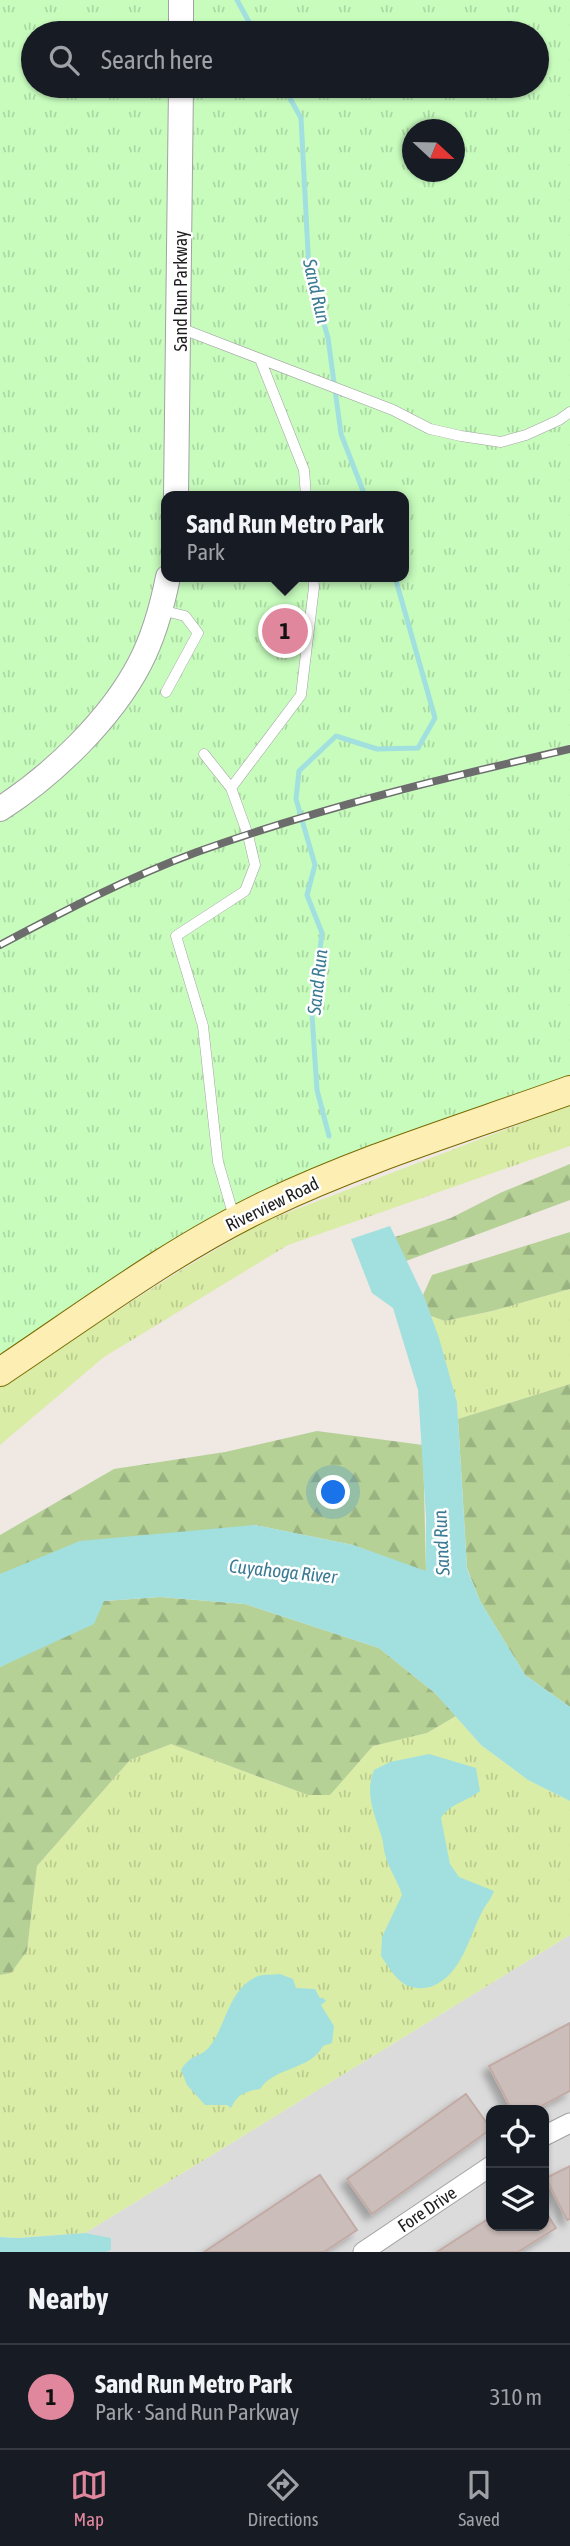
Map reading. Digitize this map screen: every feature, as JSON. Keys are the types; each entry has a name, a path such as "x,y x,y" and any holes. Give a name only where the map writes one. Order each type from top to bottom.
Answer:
{"main road":[{"name":"Riverview Road","path":"0,1372 166,1262 236,1222 334,1174 570,1090"}],"street":[{"path":"181,0 181,21"},
{"name":"Sand Run Parkway","path":"176,491 181,98"},
{"path":"0,809 40,780 105,715 140,664 160,610 167,582"},
{"path":"549,2134 570,2123"},
{"name":"Fore Drive","path":"363,2252 488,2168"}],"lane":[{"path":"180,328 393,410 430,429 501,442 526,435 570,412"},
{"path":"260,359 304,470 306,491"},
{"path":"231,788 301,695 314,582"},
{"path":"160,610 185,616 198,633 166,692"},
{"path":"204,754 231,788 248,835 255,865 244,891 176,936 203,1026 218,1162 236,1222"}],"shaded area":[{"path":"570,1935 570,2252 55,2252"}],"green space":[{"path":"0,0 570,0 570,1090 334,1174 0,1372"},
{"path":"570,1105 570,1146 288,1245 104,1357 0,1445 0,1385 183,1269 263,1222"},
{"path":"570,1164 570,1200 406,1261 395,1237 451,1218 500,1193"},
{"path":"570,1232 570,1289 445,1321 431,1316 423,1295 432,1275"},
{"path":"570,1289 570,1384 458,1419 457,1402 431,1316 445,1321"},
{"path":"570,1384 570,1707 525,1675 480,1601 467,1568 458,1419"},
{"path":"317,1431 423,1445 426,1572 353,1545 255,1525 0,1574 0,1535 114,1469 225,1452"},
{"path":"160,1597 245,1604 379,1648 435,1693 456,1716 427,1733 373,1746 330,1795 308,1795 171,1744 130,1760 37,1866 27,1951 11,1973 0,1975 0,1667 25,1654 104,1601"},
{"path":"456,1716 481,1745 528,1780 570,1801 570,1935 85,2233 0,2237 0,1975 11,1973 27,1951 37,1866 130,1760 171,1744 308,1795 329,1795 373,1746 427,1733"}],"water":[{"name":"Cuyahoga River","path":"390,1226 425,1299 457,1402 467,1569 480,1601 525,1675 570,1707 570,1801 528,1780 481,1745 435,1693 379,1648 245,1604 160,1597 104,1601 94,1624 0,1667 0,1574 80,1541 255,1525 353,1545 426,1571 426,1517 418,1390 393,1308 372,1293 351,1239"},
{"path":"429,1754 476,1768 480,1791 449,1809 441,1818 450,1864 459,1877 494,1891 452,1972 433,1986 420,1988 402,1982 381,1956 382,1937 402,1895 386,1859 370,1788 374,1770 390,1762"},
{"path":"280,1974 293,1979 296,1988 315,1989 320,1998 326,2001 321,2005 334,2026 332,2043 323,2046 310,2060 274,2076 260,2089 242,2094 231,2108 227,2105 205,2105 187,2085 181,2070 188,2061 210,2046 240,1989 258,1976"},
{"path":"85,2233 111,2238 111,2250 0,2252 0,2237"}],"building":[{"path":"570,2023 570,2091 543,2105 509,2105 489,2066"},
{"path":"466,2094 486,2122 486,2133 372,2214 347,2179"},
{"path":"570,2166 570,2219 567,2220 549,2184 549,2176"},
{"path":"320,2175 357,2230 324,2252 204,2252"},
{"path":"549,2217 556,2228 518,2252 437,2252 486,2220 486,2231 549,2231"}],"waterway":[{"name":"Sand Run","path":"237,0 248,21"},
{"name":"Sand Run","path":"290,98 301,118 309,271 328,338 341,434 363,491"},
{"name":"Sand Run","path":"329,1136 317,1090 312,1015 322,933 307,895 315,865 296,799 299,771 336,736 377,749 418,748 435,718 396,582"}],"railway":[{"path":"0,945 122,883 243,836 382,795 570,749"}],"place":[{"name":"Sand Run Metro Park","path":"285,631"}]}
